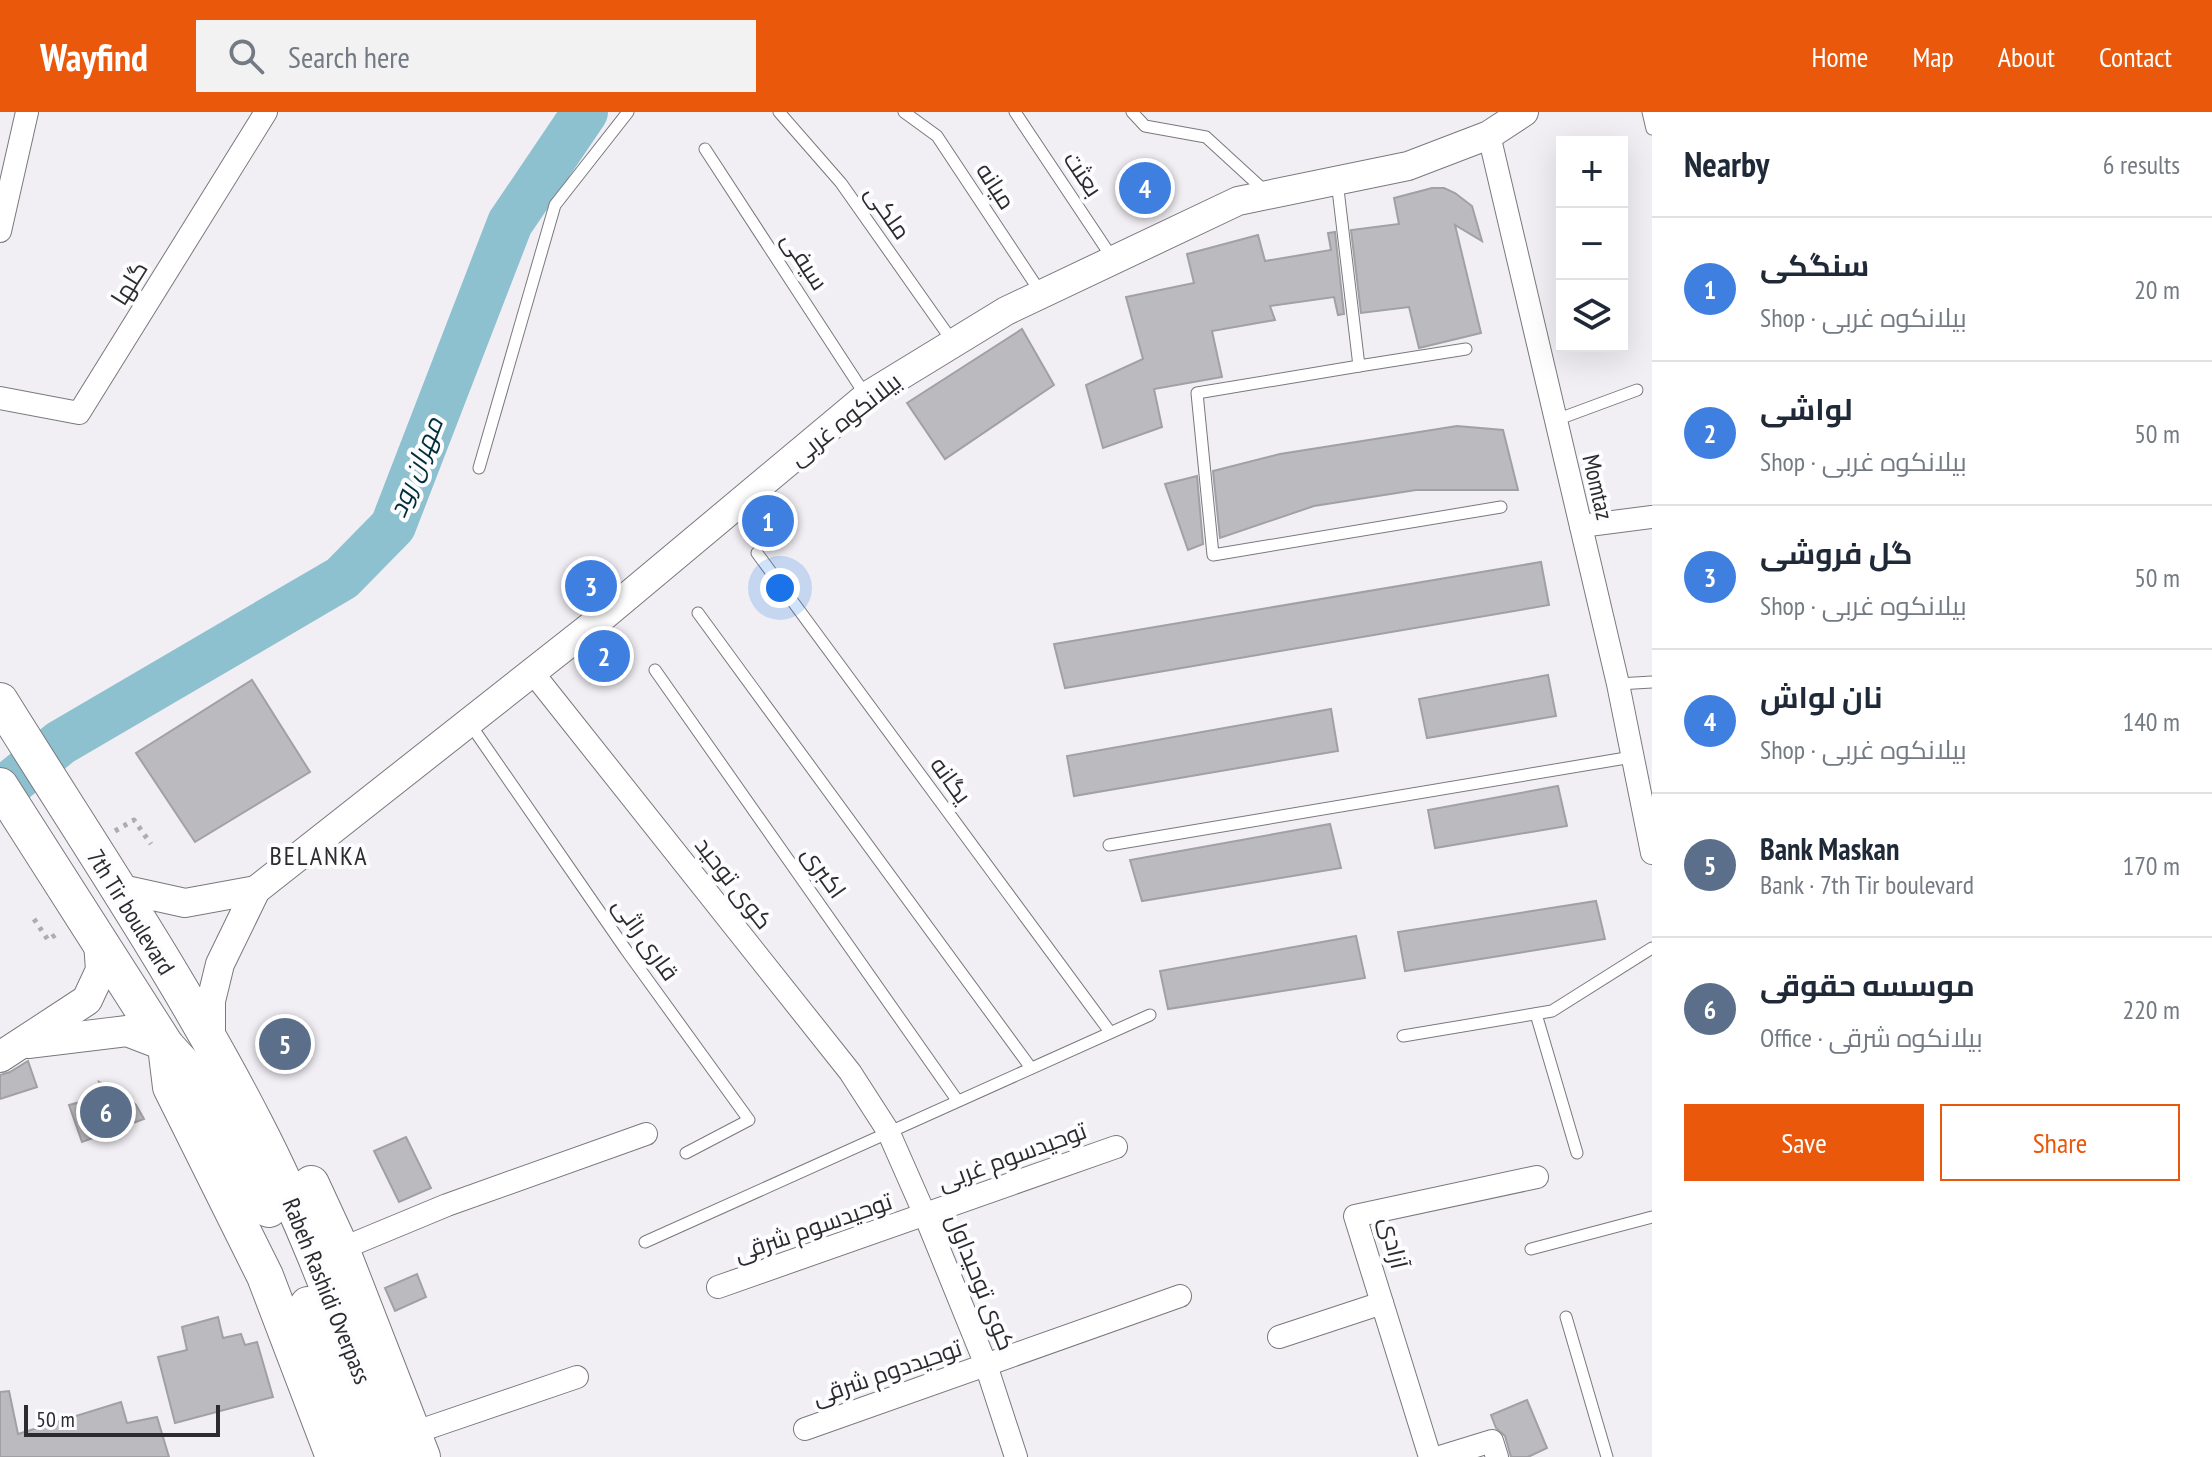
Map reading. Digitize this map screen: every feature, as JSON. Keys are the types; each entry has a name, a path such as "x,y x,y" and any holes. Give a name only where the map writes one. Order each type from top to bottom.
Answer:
{"highway":[{"name":"7th Tir boulevard","path":"3,706 216,1051 246,1134"},
{"name":"7th Tir boulevard","path":"0,786 166,1046 246,1134"},
{"path":"166,1046 171,1087 265,1276 334,1457"},
{"path":"216,1051 265,1103 310,1182 341,1249 409,1449"},
{"name":"Rabeh Rashidi Overpass","path":"246,1134 304,1228 409,1449"},
{"name":"Rabeh Rashidi Overpass","path":"246,1134 364,1457"}],"main road":[{"path":"11,1050 87,1000 101,970 99,942"},
{"path":"11,1050 127,1031 166,1046"}],"street":[{"path":"0,231 8,162 27,112"},
{"name":"گلها","path":"0,398 79,413 266,112"},
{"name":"بیلانکوه غربی","path":"216,1051 211,1001 220,964 256,890 533,673 867,396 1006,311 1238,201 1408,166 1489,135 1524,112"},
{"name":"Momtaz","path":"1489,135 1618,684 1652,853"},
{"path":"1581,526 1652,517"},
{"name":"کوی توحید","path":"533,673 841,1060 888,1131"},
{"name":"بیلانکوه غربی","path":"117,888 185,903 256,890"},
{"name":"کوی توحیداول","path":"888,1131 986,1365 1016,1457"},
{"path":"341,1249 447,1205 646,1134"},
{"name":"توحیدسوم غربی","path":"925,1215 1116,1147"},
{"name":"آزادی","path":"1430,1457 1355,1216 1537,1177"},
{"name":"توحیدسوم شرقی","path":"718,1287 925,1215"},
{"name":"توحیددوم شرقی","path":"805,1429 1180,1296"},
{"path":"1279,1337 1382,1303"},
{"path":"409,1449 577,1377"},
{"path":"1440,1457 1492,1441 1497,1457"}],"lane":[{"path":"479,468 555,205 628,112"},
{"name":"ملکی","path":"779,112 841,183 954,343"},
{"name":"میانه","path":"904,112 937,136 1042,294"},
{"name":"بعثت","path":"1015,112 1114,260"},
{"path":"1132,112 1145,126 1206,137 1269,195"},
{"path":"1648,112 1652,129"},
{"name":"سیفی","path":"705,149 867,396"},
{"path":"1336,181 1359,366"},
{"path":"1466,349 1197,393 1213,555 1501,507"},
{"path":"1556,420 1637,390"},
{"name":"یگانه","path":"757,553 1110,1032"},
{"path":"698,613 1031,1068"},
{"name":"اکبری","path":"655,670 957,1100"},
{"path":"1618,684 1652,682"},
{"name":"قاری راثی","path":"470,723 617,937 749,1120 686,1153"},
{"path":"1109,845 1632,757"},
{"path":"1403,1036 1552,1011 1652,948"},
{"path":"1536,1014 1577,1153"},
{"path":"645,1242 1150,1015"},
{"path":"1531,1249 1652,1217"},
{"path":"1566,1317 1607,1457"}],"path":[{"path":"134,820 151,844"},
{"path":"34,919 48,940"}],"building":[{"path":"1150,167 1168,192 1141,209 1123,183"},
{"path":"1444,188 1472,206 1482,241 1455,225 1481,333 1419,348 1409,307 1361,313 1351,230 1399,224 1394,198"},
{"path":"1335,232 1344,314 1338,315 1334,297 1270,306 1275,320 1212,331 1222,377 1154,389 1162,427 1103,448 1086,385 1143,359 1126,297 1194,283 1187,254 1258,235 1265,261 1331,250 1328,233"},
{"path":"1022,329 1054,385 945,459 907,403"},
{"path":"1457,426 1503,430 1518,490 1416,490 1314,506 1220,538 1213,471 1280,454"},
{"path":"1197,476 1203,544 1188,550 1165,484"},
{"path":"768,502 785,527 768,538 751,515"},
{"path":"1541,562 1549,605 1065,688 1054,644"},
{"path":"605,637 623,663 604,676 586,651"},
{"path":"1548,675 1556,716 1427,738 1419,699"},
{"path":"252,680 310,772 195,842 136,753"},
{"path":"1331,709 1338,751 1074,796 1067,756"},
{"path":"1558,786 1567,826 1435,848 1428,810"},
{"path":"1330,824 1341,868 1142,901 1130,860"},
{"path":"1596,901 1605,939 1405,971 1398,932"},
{"path":"1356,936 1365,978 1168,1009 1160,971"},
{"path":"292,1018 309,1053 281,1067 260,1036"},
{"path":"28,1061 37,1087 0,1099 0,1075"},
{"path":"99,1082 123,1094 136,1105 144,1119 82,1142 69,1105 103,1096"},
{"path":"406,1137 431,1188 399,1202 374,1151"},
{"path":"417,1274 426,1297 395,1311 385,1288"},
{"path":"218,1317 223,1338 241,1334 245,1345 257,1342 273,1397 175,1423 158,1357 187,1350 182,1327"},
{"path":"9,1391 18,1434 121,1402 127,1423 157,1417 169,1457 0,1457 0,1392"},
{"path":"1527,1400 1547,1448 1528,1457 1511,1457 1505,1436 1496,1428 1491,1415"}],"waterway":[{"name":"مهران رود","path":"0,792 60,743 342,578 393,526 510,223 585,112"}],"place":[{"name":"نان لواش","path":"1145,188"},
{"name":"سنگکی","path":"768,521"},
{"name":"گل فروشی","path":"591,586"},
{"name":"لواشی","path":"604,656"},
{"name":"Bank Maskan","path":"285,1044"},
{"name":"موسسه حقوقی","path":"106,1112"}],"district":[{"name":"BELANKA","path":"319,855"}]}
